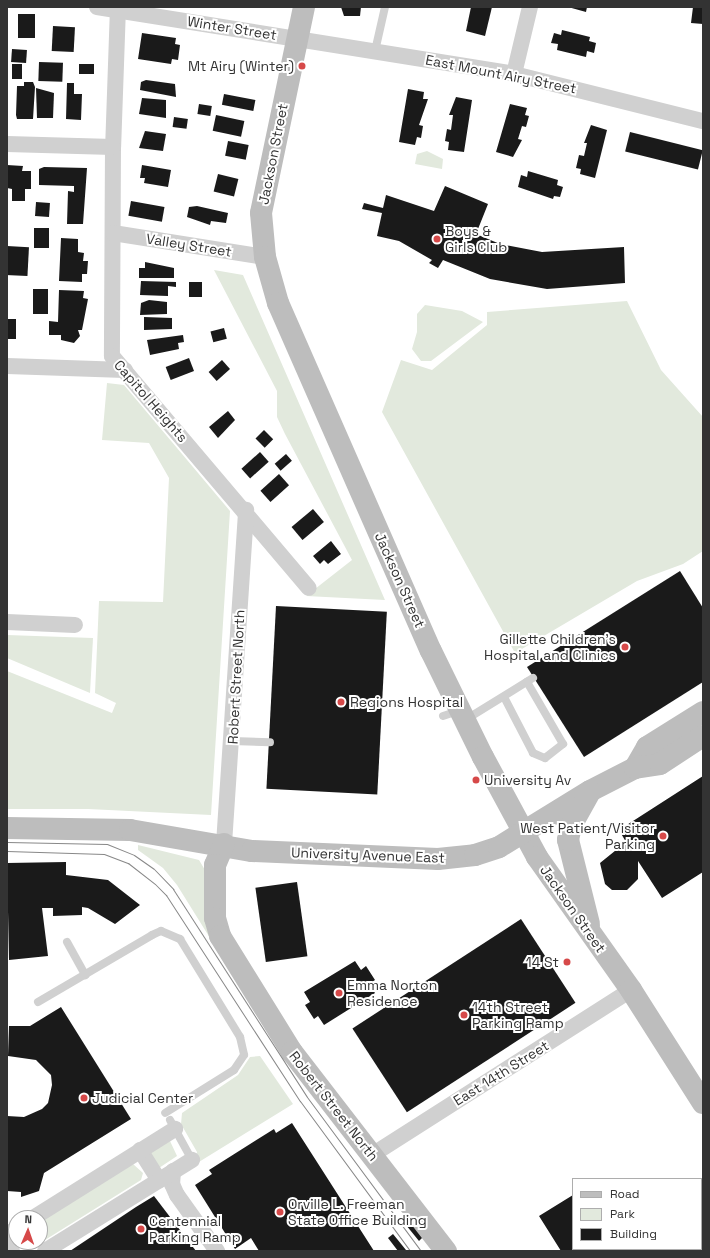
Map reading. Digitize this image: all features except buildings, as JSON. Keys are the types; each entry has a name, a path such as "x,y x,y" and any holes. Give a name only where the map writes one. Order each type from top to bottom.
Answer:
{"street":[{"name":"Winter Street","path":"97,7 118,9 297,38"},
{"name":"Jackson Street","path":"304,7 263,195 261,235 265,257 278,304 455,716 524,833 631,990 703,1103"},
{"path":"514,74 530,7"},
{"name":"Capitol Heights","path":"118,9 113,148 110,343 112,356 246,510 309,588"},
{"name":"East Mount Airy Street","path":"297,38 514,74 703,121"},
{"path":"7,144 113,148"},
{"name":"Valley Street","path":"112,233 265,257"},
{"path":"7,366 125,370"},
{"name":"Robert Street North","path":"246,510 232,741 224,844 229,865 228,934 232,953 292,1052 446,1251"},
{"path":"7,622 75,625"},
{"path":"634,768 647,747 703,712"},
{"name":"University Avenue East","path":"7,828 130,830 224,844 252,850 438,859 475,855 499,847 590,791 634,768 660,764 703,736"},
{"path":"590,791 571,826 568,840 591,933"},
{"name":"East 14th Street","path":"372,1155 631,990"},
{"path":"46,1210 140,1150 172,1125"},
{"path":"140,1150 159,1180"},
{"path":"45,1251 192,1160"},
{"path":"173,1171 172,1184 177,1195 217,1251"},
{"path":"7,1242 12,1251"}],"lane":[{"path":"375,50 385,7"},
{"path":"455,716 504,697 530,680 563,744 545,758 533,753 504,697"},
{"path":"232,741 270,742"},
{"path":"38,1002 152,935 172,933 180,939 240,1037 244,1055 240,1064 165,1113"},
{"path":"67,942 86,975"},
{"path":"172,1125 192,1160"}],"green space":[{"path":"427,151 443,159 442,169 415,164 417,154"},
{"path":"214,270 243,275 385,600 306,596 352,560 285,434 277,417 277,391"},
{"path":"627,301 661,370 703,417 703,551 683,564 637,581 515,653 382,412 401,360 432,370 487,325 487,312"},
{"path":"425,305 462,311 483,322 431,361 421,361 412,349 417,332 417,314"},
{"path":"107,383 124,385 230,511 211,815 88,809 7,809 7,671 112,713 116,703 95,693 99,601 163,602 169,478 149,443 102,440"},
{"path":"7,635 93,638 90,693 7,658"},
{"path":"138,845 199,860 205,870 210,938 177,885 163,868 138,850"},
{"path":"260,1056 293,1104 194,1165 197,1152 181,1124 182,1113 238,1075 250,1057"},
{"path":"170,1141 177,1156 159,1168 148,1153"},
{"path":"133,1164 143,1173 141,1180 48,1238 48,1216"}],"tram line":[{"path":"7,842 107,844 134,855 154,869 173,889 307,1097 421,1251"},
{"path":"7,851 104,854 128,863 155,884 166,895 300,1101 410,1251"}],"place":[{"name":"Mt Airy (Winter)","path":"302,66"},
{"name":"Boys & Girls Club","path":"437,239"},
{"name":"Gillette Children's Hospital and Clinics","path":"625,647"},
{"name":"Regions Hospital","path":"341,702"},
{"name":"University Av","path":"476,780"},
{"name":"West Patient/Visitor Parking","path":"663,836"},
{"name":"14 St","path":"567,962"},
{"name":"Emma Norton Residence","path":"339,993"},
{"name":"14th Street Parking Ramp","path":"464,1015"},
{"name":"Judicial Center","path":"84,1098"},
{"name":"Orville L. Freeman State Office Building","path":"280,1212"},
{"name":"Centennial Parking Ramp","path":"141,1229"}]}
